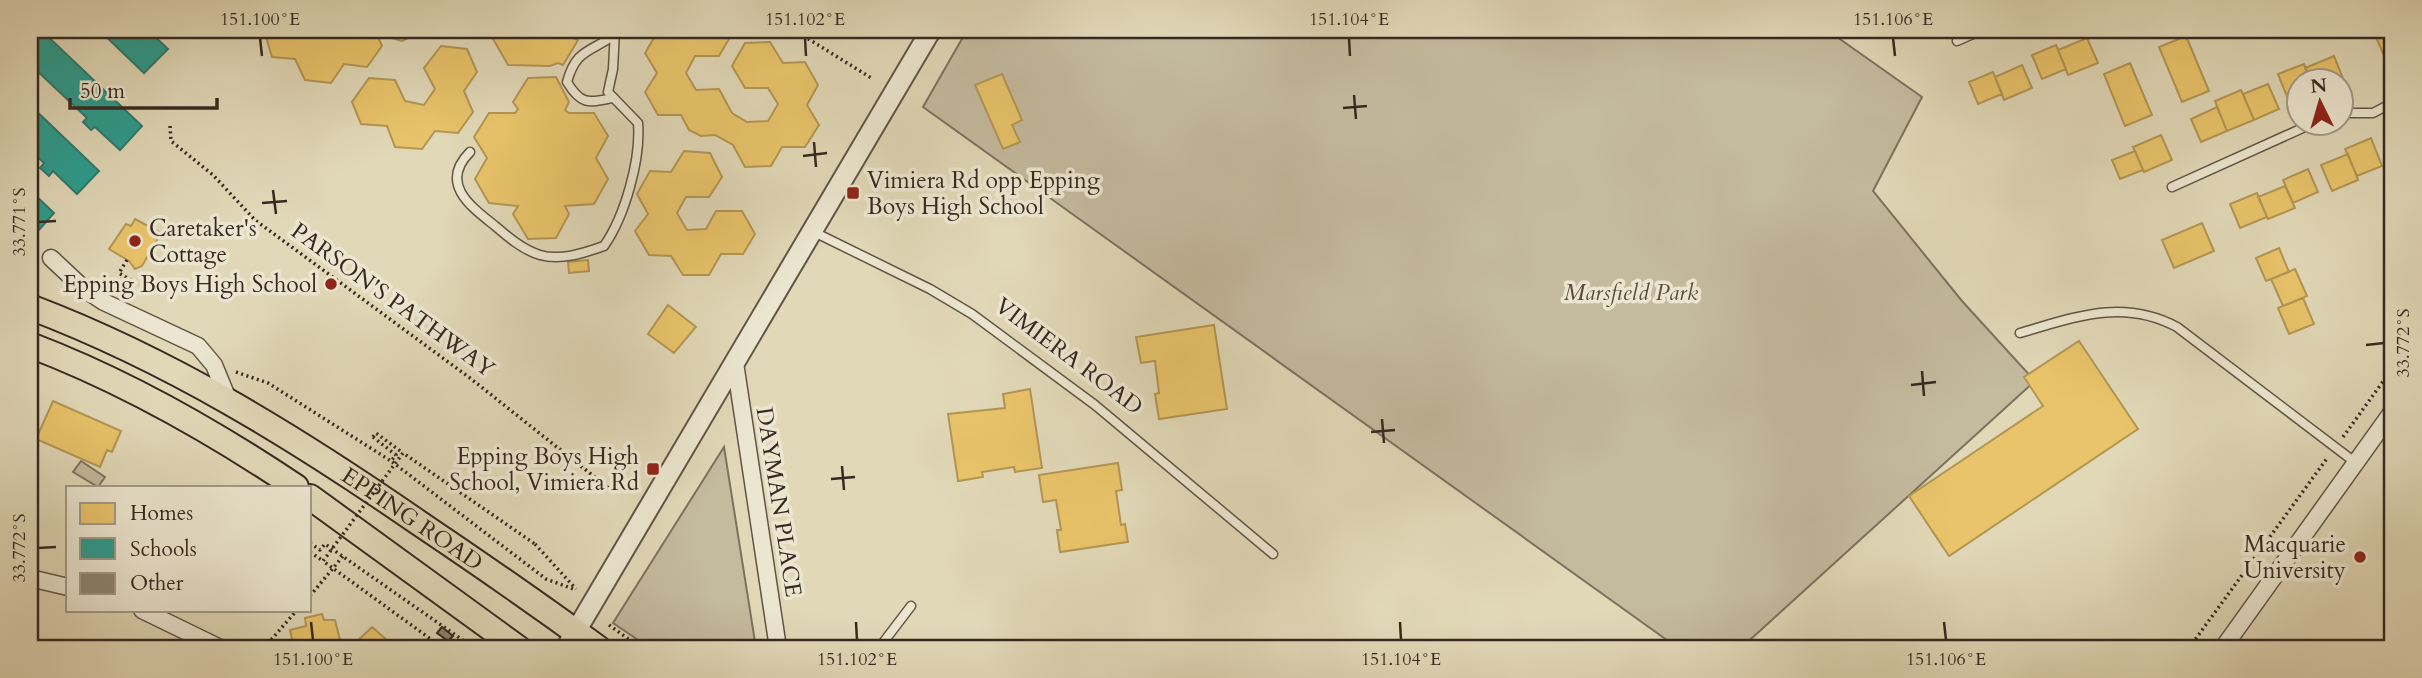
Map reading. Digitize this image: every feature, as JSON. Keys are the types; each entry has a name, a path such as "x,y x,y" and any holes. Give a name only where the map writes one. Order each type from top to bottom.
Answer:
{"main road":[{"name":"EPPING ROAD","path":"30,307 161,364 228,399 348,474 571,640 598,648"},
{"path":"30,345 112,379 165,406 294,486"},
{"name":"EPPING ROAD","path":"312,498 517,648"}],"street":[{"path":"571,640 931,30"},
{"path":"51,258 83,288 104,302 198,346 214,365 228,399"},
{"name":"DAYMAN PLACE","path":"735,363 778,648"},
{"path":"2223,648 2392,412"},
{"path":"30,578 66,587"},
{"path":"146,612 220,648"}],"lane":[{"path":"1957,41 1982,30"},
{"path":"470,152 460,161 457,182 461,193 467,203 512,240 541,256 561,257 604,246 620,215 640,146 638,123 608,92 613,69 614,33"},
{"path":"612,98 591,103 576,97 567,82 572,63 584,50 614,33"},
{"path":"2356,113 2373,113 2392,103"},
{"path":"2172,187 2286,136"},
{"name":"VIMIERA ROAD","path":"812,231 930,289 972,314 1124,428 1273,554"},
{"path":"2020,333 2113,311 2130,311 2160,318 2177,327 2356,463"},
{"path":"879,648 911,606"}],"path":[{"path":"794,30 873,79"},
{"name":"PARSON'S PATHWAY","path":"170,126 171,141 213,175 256,220 511,409 611,490"},
{"path":"127,260 119,273 139,285"},
{"path":"214,365 268,383 391,461 547,579 576,590 535,544 376,433 373,437 396,454 391,461"},
{"path":"2189,648 2392,369"},
{"path":"323,561 403,453"},
{"path":"312,544 320,550 325,544 474,648"},
{"path":"312,553 443,648"},
{"path":"312,594 343,556"},
{"path":"264,648 296,612"},
{"path":"609,625 641,648"}],"green space":[{"name":"Marsfield Park","path":"967,30 1827,30 1922,97 1873,191 1962,301 2035,381 1741,648 1678,648 923,107"},
{"path":"724,447 756,648 650,648 613,623"},
{"path":"81,461 105,477 96,486 73,472"}],"building: Homes":[{"path":"264,30 310,30 313,36 333,37 338,30 375,30 382,46 367,67 344,64 331,83 305,80 295,59 272,57"},
{"path":"388,30 415,30 413,36 402,41 391,38"},
{"path":"488,30 571,30 575,35 573,38 578,40 563,65 508,65"},
{"path":"730,30 732,34 719,56 695,56 686,73 696,90 719,89 732,113 747,122 768,121 778,104 768,88 745,88 732,66 745,43 770,42 783,63 805,62 818,85 807,105 819,125 805,147 782,147 771,166 745,167 733,145 715,135 701,136 689,130 681,115 658,115 645,92 657,73 645,53 658,31"},
{"path":"2392,30 2392,55 2385,58 2375,35"},
{"path":"2186,36 2209,91 2182,102 2159,47"},
{"path":"2087,38 2098,63 2068,75 2058,50"},
{"path":"2056,45 2066,69 2042,79 2032,55"},
{"path":"441,46 467,49 477,72 464,91 473,112 458,133 435,131 422,149 395,147 387,126 361,124 352,102 369,78 395,80 405,101 424,105 435,89 424,68"},
{"path":"2334,56 2338,66 2310,66"},
{"path":"2130,63 2152,115 2125,126 2104,74"},
{"path":"2022,65 2032,88 2004,100 1995,77"},
{"path":"2286,71 2286,94 2278,74"},
{"path":"1993,72 2002,94 1978,104 1969,82"},
{"path":"1002,74 1022,120 1012,125 1020,142 1003,149 975,85"},
{"path":"556,77 569,102 565,110 569,113 594,113 608,136 596,158 608,179 594,204 565,206 569,214 556,238 528,239 513,214 518,206 489,203 475,179 487,158 474,137 489,113 515,113 518,109 513,102 528,78"},
{"path":"2268,84 2279,109 2254,120 2243,94"},
{"path":"2241,90 2254,120 2227,131 2215,101"},
{"path":"2217,107 2227,131 2201,142 2191,119"},
{"path":"2161,135 2172,160 2144,172 2133,147"},
{"path":"2371,138 2382,166 2357,176 2345,149"},
{"path":"684,151 710,153 722,177 709,197 686,197 677,213 687,230 706,229 716,211 742,211 755,234 743,254 721,254 709,275 683,275 671,256 649,255 635,231 648,214 637,194 650,171 671,172"},
{"path":"2135,151 2143,170 2120,179 2112,160"},
{"path":"2348,154 2358,180 2332,191 2321,165"},
{"path":"2308,169 2318,192 2293,203 2283,180"},
{"path":"2285,186 2295,208 2268,219 2258,197"},
{"path":"2257,193 2267,217 2240,228 2230,204"},
{"name":"Caretaker's Cottage","path":"135,219 161,233 142,266 135,269 129,261 109,249 126,224 131,226"},
{"path":"2202,223 2214,251 2174,268 2162,240"},
{"path":"2279,248 2289,272 2266,281 2256,258"},
{"path":"588,260 589,271 569,273 568,262"},
{"path":"2295,269 2307,296 2283,306 2271,279"},
{"path":"2303,298 2314,324 2289,334 2278,308"},
{"path":"668,305 696,327 674,353 648,334"},
{"path":"1214,325 1227,409 1159,419 1155,394 1159,393 1155,361 1141,363 1136,337"},
{"path":"2079,341 2138,429 1949,556 1909,496 2043,406 2024,377"},
{"path":"1030,389 1042,468 1015,472 1014,467 982,472 983,477 958,481 948,414 1005,408 1003,394"},
{"path":"53,401 121,431 112,452 107,450 100,467 36,439"},
{"path":"1118,463 1122,490 1116,491 1121,525 1125,524 1128,542 1060,552 1057,530 1061,530 1056,500 1043,502 1039,475"},
{"path":"322,614 324,620 335,620 342,648 294,648 290,630 306,626 305,618"},
{"path":"372,627 388,641 384,648 350,648"}],"building: Schools":[{"path":"30,30 41,30 142,126 120,150 95,127 91,130 83,122 87,118 33,67 30,70"},
{"path":"99,30 148,30 168,49 144,73"},
{"path":"30,105 99,171 77,194 53,171 49,176 40,168 44,163 30,150"},
{"path":"32,192 54,213 37,232 30,226"}],"building: Other":[{"path":"442,627 453,636 448,641 437,633"}],"place":[{"name":"Vimiera Rd opp Epping Boys High School","path":"853,193"},
{"name":"Caretaker's Cottage","path":"135,241"},
{"name":"Epping Boys High School","path":"331,284"},
{"name":"Epping Boys High School, Vimiera Rd","path":"653,469"},
{"name":"Macquarie University","path":"2360,557"}]}
